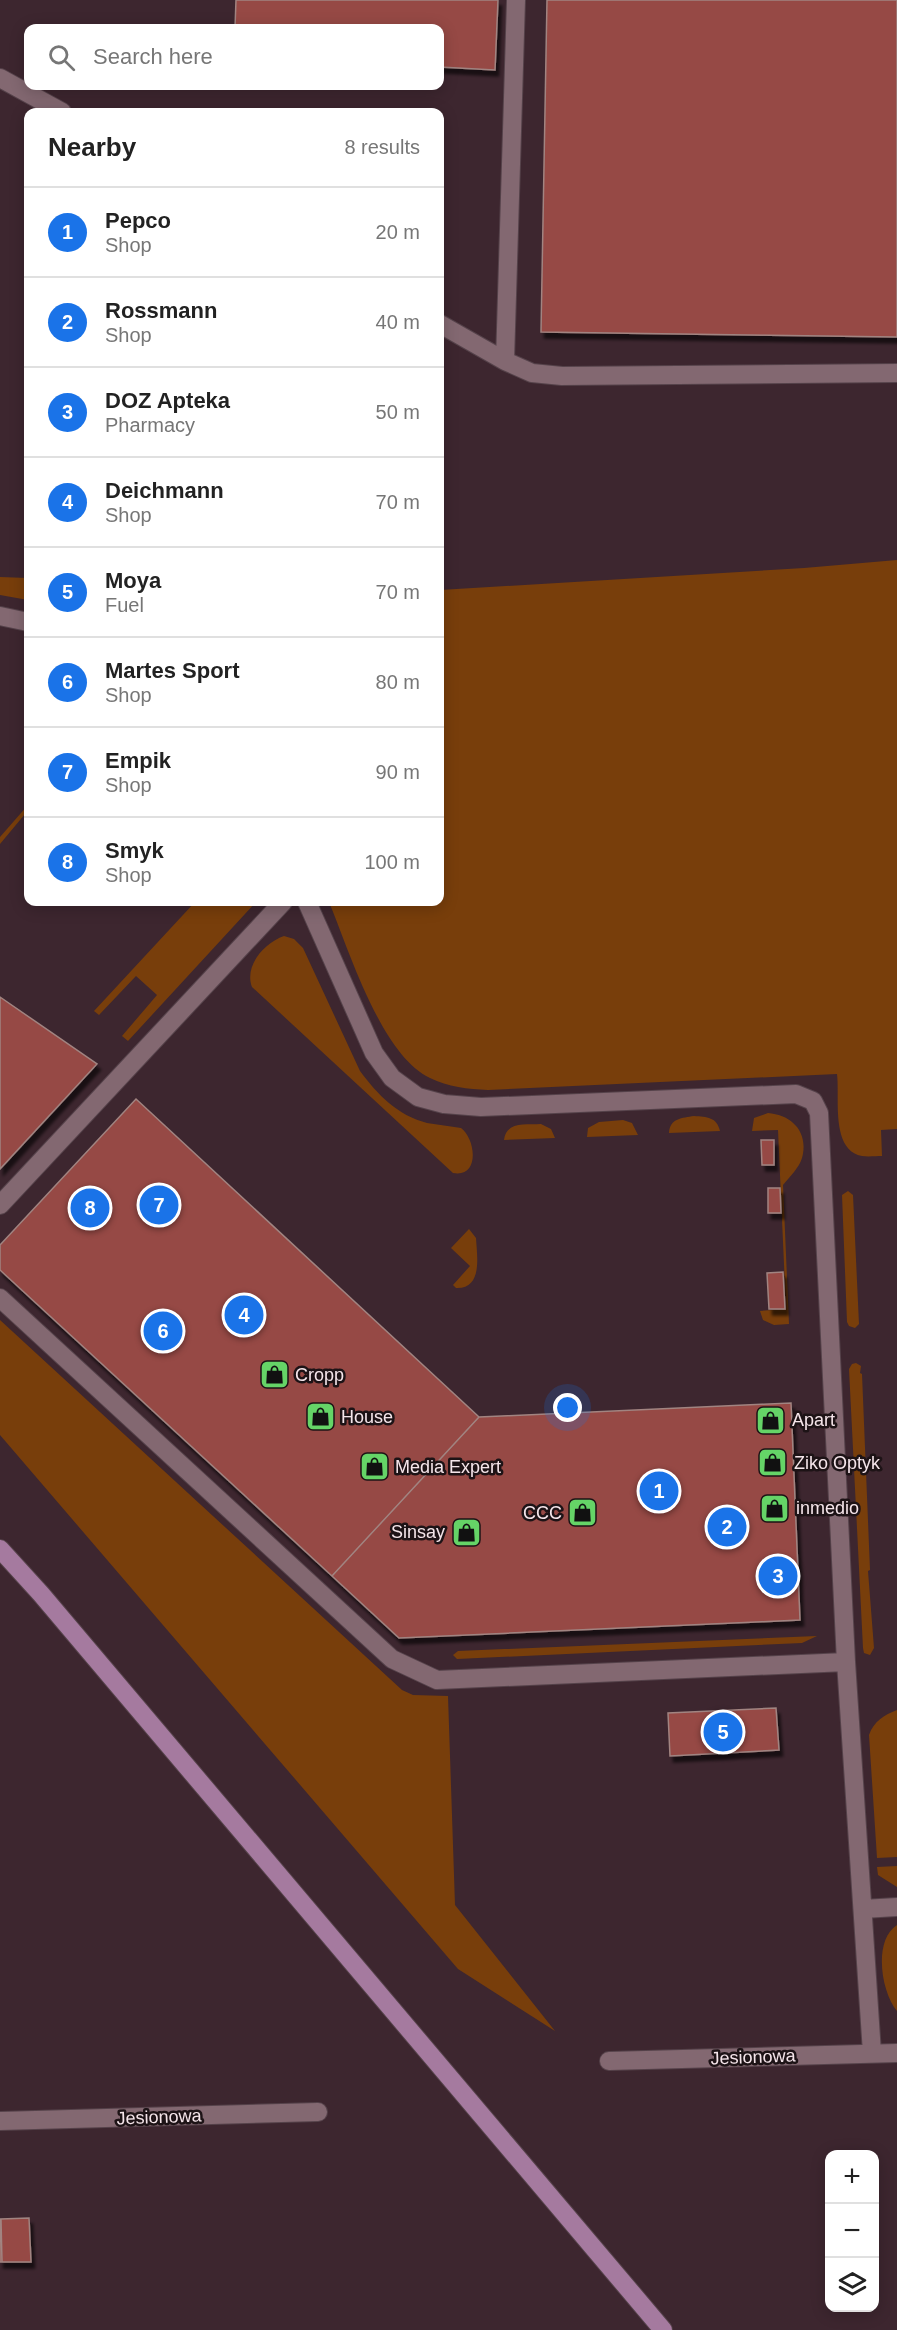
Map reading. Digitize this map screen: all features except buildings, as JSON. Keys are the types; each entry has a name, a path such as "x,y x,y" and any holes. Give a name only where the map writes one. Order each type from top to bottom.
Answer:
{"main road":[{"path":"0,1549 49,1603 663,2330"}],"street":[{"path":"505,361 516,0"},
{"path":"0,78 55,108"},
{"path":"444,326 505,361 532,373 562,376 897,373"},
{"path":"0,616 24,621"},
{"path":"0,1205 279,906"},
{"path":"309,906 374,1053 392,1078 418,1097 444,1104 481,1107 796,1094 813,1101 819,1113 846,1662 872,2054"},
{"path":"0,1298 392,1659 436,1680 846,1662"},
{"path":"863,1909 897,1907"},
{"name":"Jesionowa","path":"609,2061 897,2053"},
{"name":"Jesionowa","path":"0,2121 318,2112"}],"shaded area":[{"path":"897,560 897,1129 881,1130 882,1156 862,1156 852,1152 845,1144 839,1121 837,1074 488,1090 444,1084 412,1066 396,1048 382,1025 357,973 331,906 444,906 444,590 804,568"},
{"path":"0,577 24,578 24,599 0,595"},
{"path":"24,810 24,815 0,844 0,837"},
{"path":"191,906 252,906 128,1041 122,1036 157,995 136,976 99,1015 94,1011"},
{"path":"284,936 294,939 303,948 360,1071 367,1080 381,1096 406,1115 427,1123 461,1128 470,1140 472,1148 473,1156 468,1170 453,1173 252,987 250,979 253,963 269,944"},
{"path":"768,1113 784,1117 797,1126 804,1149 799,1165 783,1185 789,1324 774,1325 763,1320 760,1311 786,1309 778,1130 752,1131 754,1118"},
{"path":"694,1116 714,1120 720,1131 669,1133 674,1122 681,1118"},
{"path":"623,1120 632,1123 638,1135 587,1137 588,1128 599,1122"},
{"path":"523,1124 541,1124 551,1129 555,1138 504,1140 513,1127"},
{"path":"848,1191 853,1195 859,1324 855,1328 849,1326 847,1322 842,1195"},
{"path":"469,1229 476,1238 476,1270 471,1283 465,1287 456,1288 453,1285 470,1266 451,1248"},
{"path":"0,1320 402,1690 413,1695 448,1696 455,1905 555,2031 458,1969 0,1435"},
{"path":"856,1363 861,1366 860,1373 862,1374 870,1570 868,1571 874,1648 870,1655 864,1653 863,1648 849,1369 852,1364"},
{"path":"817,1636 802,1643 457,1659 453,1655 458,1651"},
{"path":"897,1710 897,1857 877,1858 869,1735 880,1719"},
{"path":"897,1866 897,1887 878,1875 877,1867"},
{"path":"897,1925 897,2011 887,1992 882,1954 889,1932"}],"place":[{"name":"Empik","path":"159,1205"},
{"name":"Smyk","path":"90,1208"},
{"name":"Deichmann","path":"244,1315"},
{"name":"Martes Sport","path":"163,1331"},
{"name":"Cropp","path":"274,1375"},
{"name":"House","path":"320,1417"},
{"name":"Apart","path":"771,1420"},
{"name":"Ziko Optyk","path":"773,1463"},
{"name":"Media Expert","path":"374,1467"},
{"name":"Pepco","path":"659,1491"},
{"name":"inmedio","path":"775,1508"},
{"name":"CCC","path":"583,1513"},
{"name":"Rossmann","path":"727,1527"},
{"name":"Sinsay","path":"466,1532"},
{"name":"DOZ Apteka","path":"778,1576"},
{"name":"Moya","path":"723,1732"}]}
